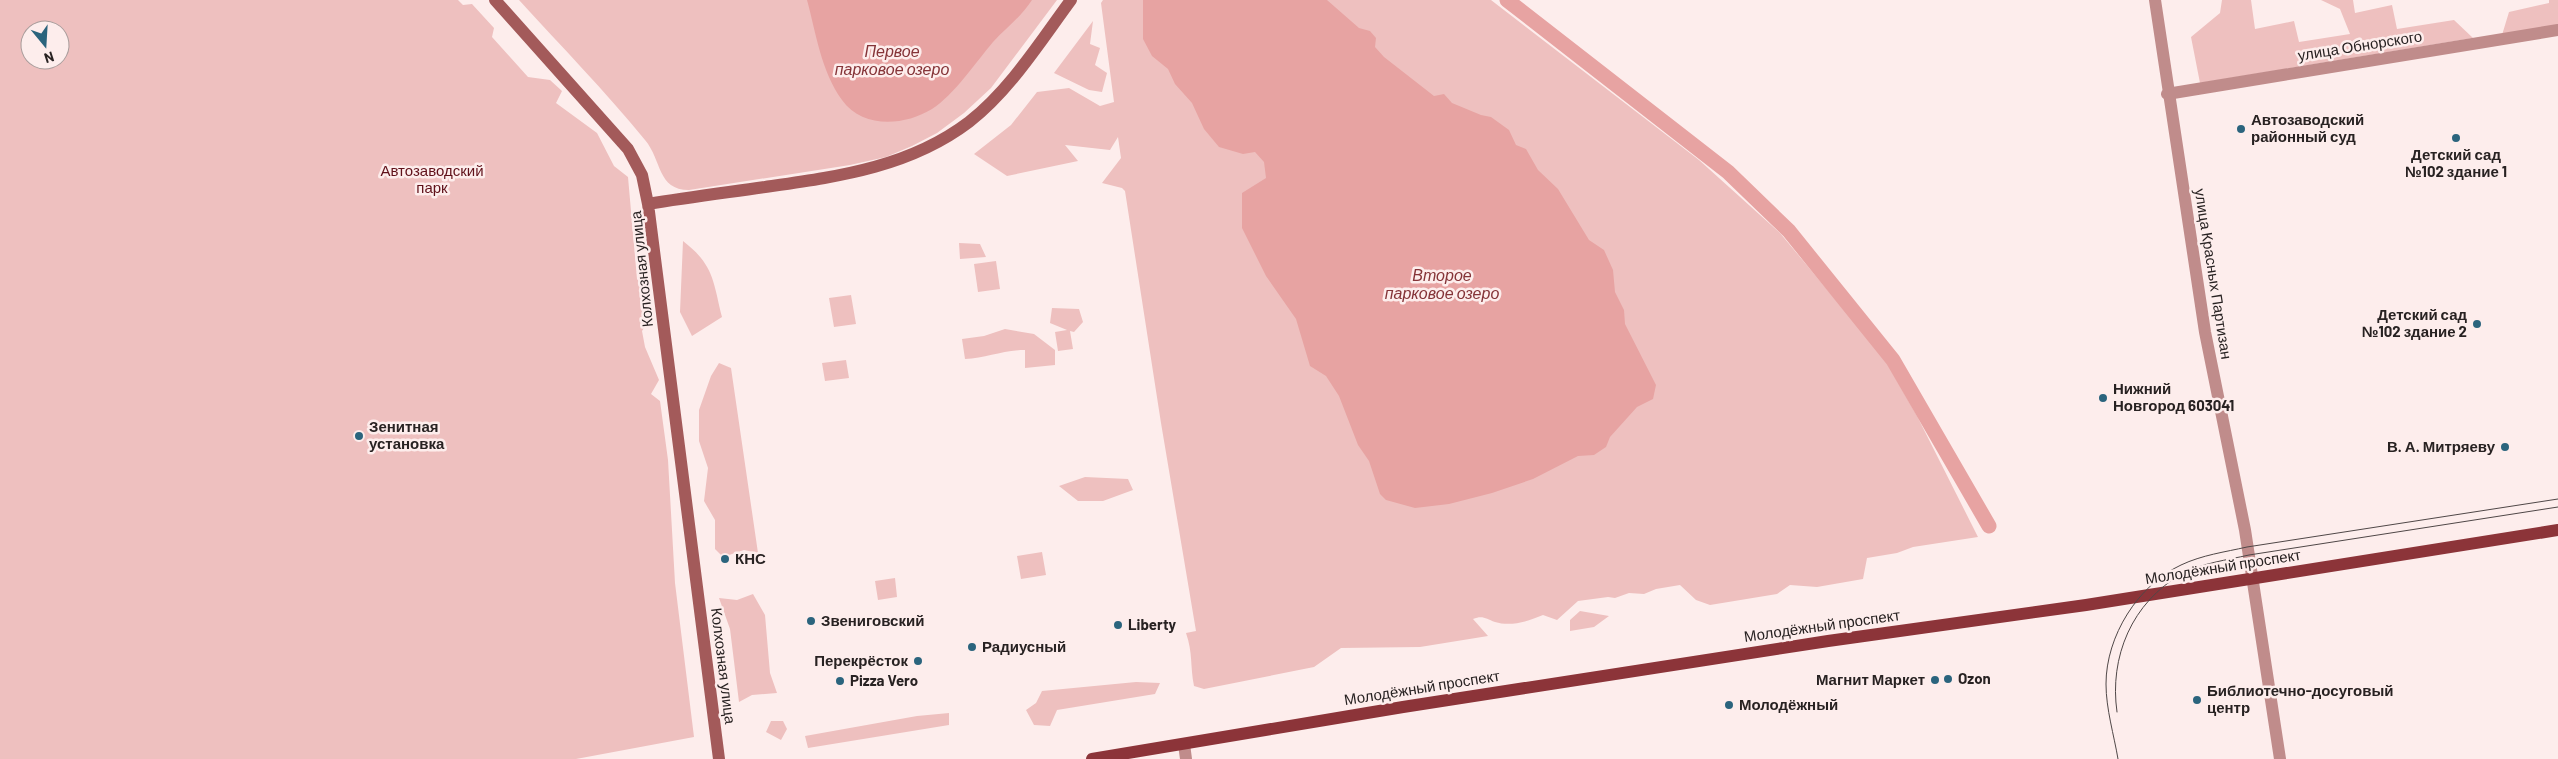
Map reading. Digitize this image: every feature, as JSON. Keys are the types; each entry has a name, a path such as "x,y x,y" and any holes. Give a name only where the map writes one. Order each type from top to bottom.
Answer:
{"main road":[{"path":"495,0 628,149 642,175 648,204"},
{"name":"Колхозная улица","path":"719,759 648,204 850,174 913,156 969,122 994,98 1016,73 1071,0"},
{"name":"Молодёжный проспект","path":"1092,759 1657,667 2086,605 2558,530"}],"street":[{"name":"улица Красных Партизан","path":"2155,0 2205,332 2252,578 2280,759"},
{"name":"улица Обнорского","path":"2168,94 2558,30"},
{"path":"1184,744 1186,759"}],"green space":[{"name":"Автозаводский парк","path":"0,0 458,0 463,5 472,4 494,28 492,37 528,77 550,80 562,91 556,103 597,133 614,166 628,177 637,279 644,287 649,320 642,331 645,347 659,380 651,394 660,401 668,460 675,583 694,737 576,759 0,759"},
{"path":"519,0 1057,0 991,88 964,113 937,133 912,146 886,157 850,165 689,190 679,189 665,179 645,140 599,86"},
{"path":"1103,0 1491,0 1699,160 1780,233 1884,358 1917,416 1978,537 1913,547 1897,553 1867,558 1863,579 1817,587 1790,585 1777,594 1710,605 1696,600 1680,585 1656,589 1644,594 1629,593 1615,598 1608,597 1578,601 1557,620 1543,615 1514,624 1495,622 1482,617 1473,619 1488,636 1420,647 1341,648 1314,667 1204,689 1194,686 1190,647 1186,633 1196,631 1125,191 1122,188 1102,183 1121,158 1118,137 1110,150 1065,145 1078,161 1007,176 974,154 1011,125 1037,92 1069,88 1100,106 1114,102 1101,3"},
{"path":"2222,0 2251,0 2255,29 2294,21 2299,42 2350,34 2340,9 2321,0 2353,0 2355,13 2392,5 2397,29 2454,20 2473,38 2200,83 2191,37 2220,13"},
{"path":"2549,0 2558,0 2558,26 2502,35 2509,12 2549,3"},
{"path":"1093,21 1090,44 1100,48 1095,65 1107,73 1102,92 1089,90 1054,73"},
{"path":"683,241 707,266 714,283 722,317 692,336 680,312"},
{"path":"959,243 980,244 986,257 960,259"},
{"path":"996,261 1000,289 978,292 974,264"},
{"path":"851,295 856,324 834,327 829,298"},
{"path":"1052,308 1079,309 1083,322 1074,332 1070,331 1073,349 1058,351 1055,332 1067,330 1050,323"},
{"path":"1005,329 1034,334 1055,350 1055,365 1025,368 1025,350 965,359 962,339 984,336"},
{"path":"846,360 849,378 825,381 822,363"},
{"path":"719,363 731,368 758,553 744,550 723,557 715,549 715,520 704,501 708,468 699,441 699,410 711,376"},
{"path":"1085,477 1128,479 1133,490 1103,501 1078,501 1059,486"},
{"path":"1042,552 1046,575 1021,579 1017,556"},
{"path":"895,578 897,597 878,600 875,581"},
{"path":"753,594 765,615 770,673 777,693 752,695 739,702 730,629 719,598 737,600"},
{"path":"1580,611 1609,616 1594,627 1570,631 1570,620"},
{"path":"1136,682 1160,683 1155,694 1057,710 1050,726 1034,725 1026,710 1036,703 1042,691"},
{"path":"949,713 949,725 808,748 805,736 917,716"},
{"path":"771,721 783,721 787,729 781,740 766,732"}],"water":[{"name":"Первое парковое озеро","path":"807,0 1032,0 1019,17 993,42 956,87 940,103 921,115 909,119 884,122 861,116 842,100 835,89 824,64"},
{"name":"Второе парковое озеро","path":"1143,0 1327,0 1359,28 1370,31 1376,38 1375,47 1384,57 1434,96 1444,94 1452,103 1491,117 1509,130 1516,145 1526,149 1538,170 1558,189 1589,240 1604,250 1613,270 1615,292 1624,310 1625,324 1656,385 1653,399 1637,407 1610,437 1606,447 1594,455 1578,456 1533,479 1492,493 1449,504 1415,508 1386,500 1380,494 1369,461 1358,445 1339,396 1326,376 1310,366 1296,319 1266,276 1242,228 1242,193 1266,178 1264,162 1255,152 1243,154 1219,147 1204,129 1192,103 1175,84 1168,69 1152,56 1143,39"}],"waterway":[{"path":"1507,0 1728,172 1789,231 1893,360 1989,526"}],"tram line":[{"path":"2118,759 2106,693 2107,666 2118,631 2127,614 2151,585 2165,574 2197,559 2247,547 2558,499"},
{"path":"2117,712 2115,691 2117,671 2121,652 2137,615 2165,586 2190,570 2215,562 2249,555 2558,507"}],"place":[{"name":"Автозаводский районный суд","path":"2241,129"},
{"name":"Детский сад №102 здание 1","path":"2456,138"},
{"name":"Детский сад №102 здание 2","path":"2477,324"},
{"name":"Нижний Новгород 603041","path":"2103,398"},
{"name":"Зенитная установка","path":"359,436"},
{"name":"В. А. Митряеву","path":"2505,447"},
{"name":"КНС","path":"725,559"},
{"name":"Звениговский","path":"811,621"},
{"name":"Liberty","path":"1118,625"},
{"name":"Радиусный","path":"972,647"},
{"name":"Перекрёсток","path":"918,661"},
{"name":"Ozon","path":"1948,679"},
{"name":"Магнит Маркет","path":"1935,680"},
{"name":"Pizza Vero","path":"840,681"},
{"name":"Библиотечно-досуговый центр","path":"2197,700"},
{"name":"Молодёжный","path":"1729,705"}]}
